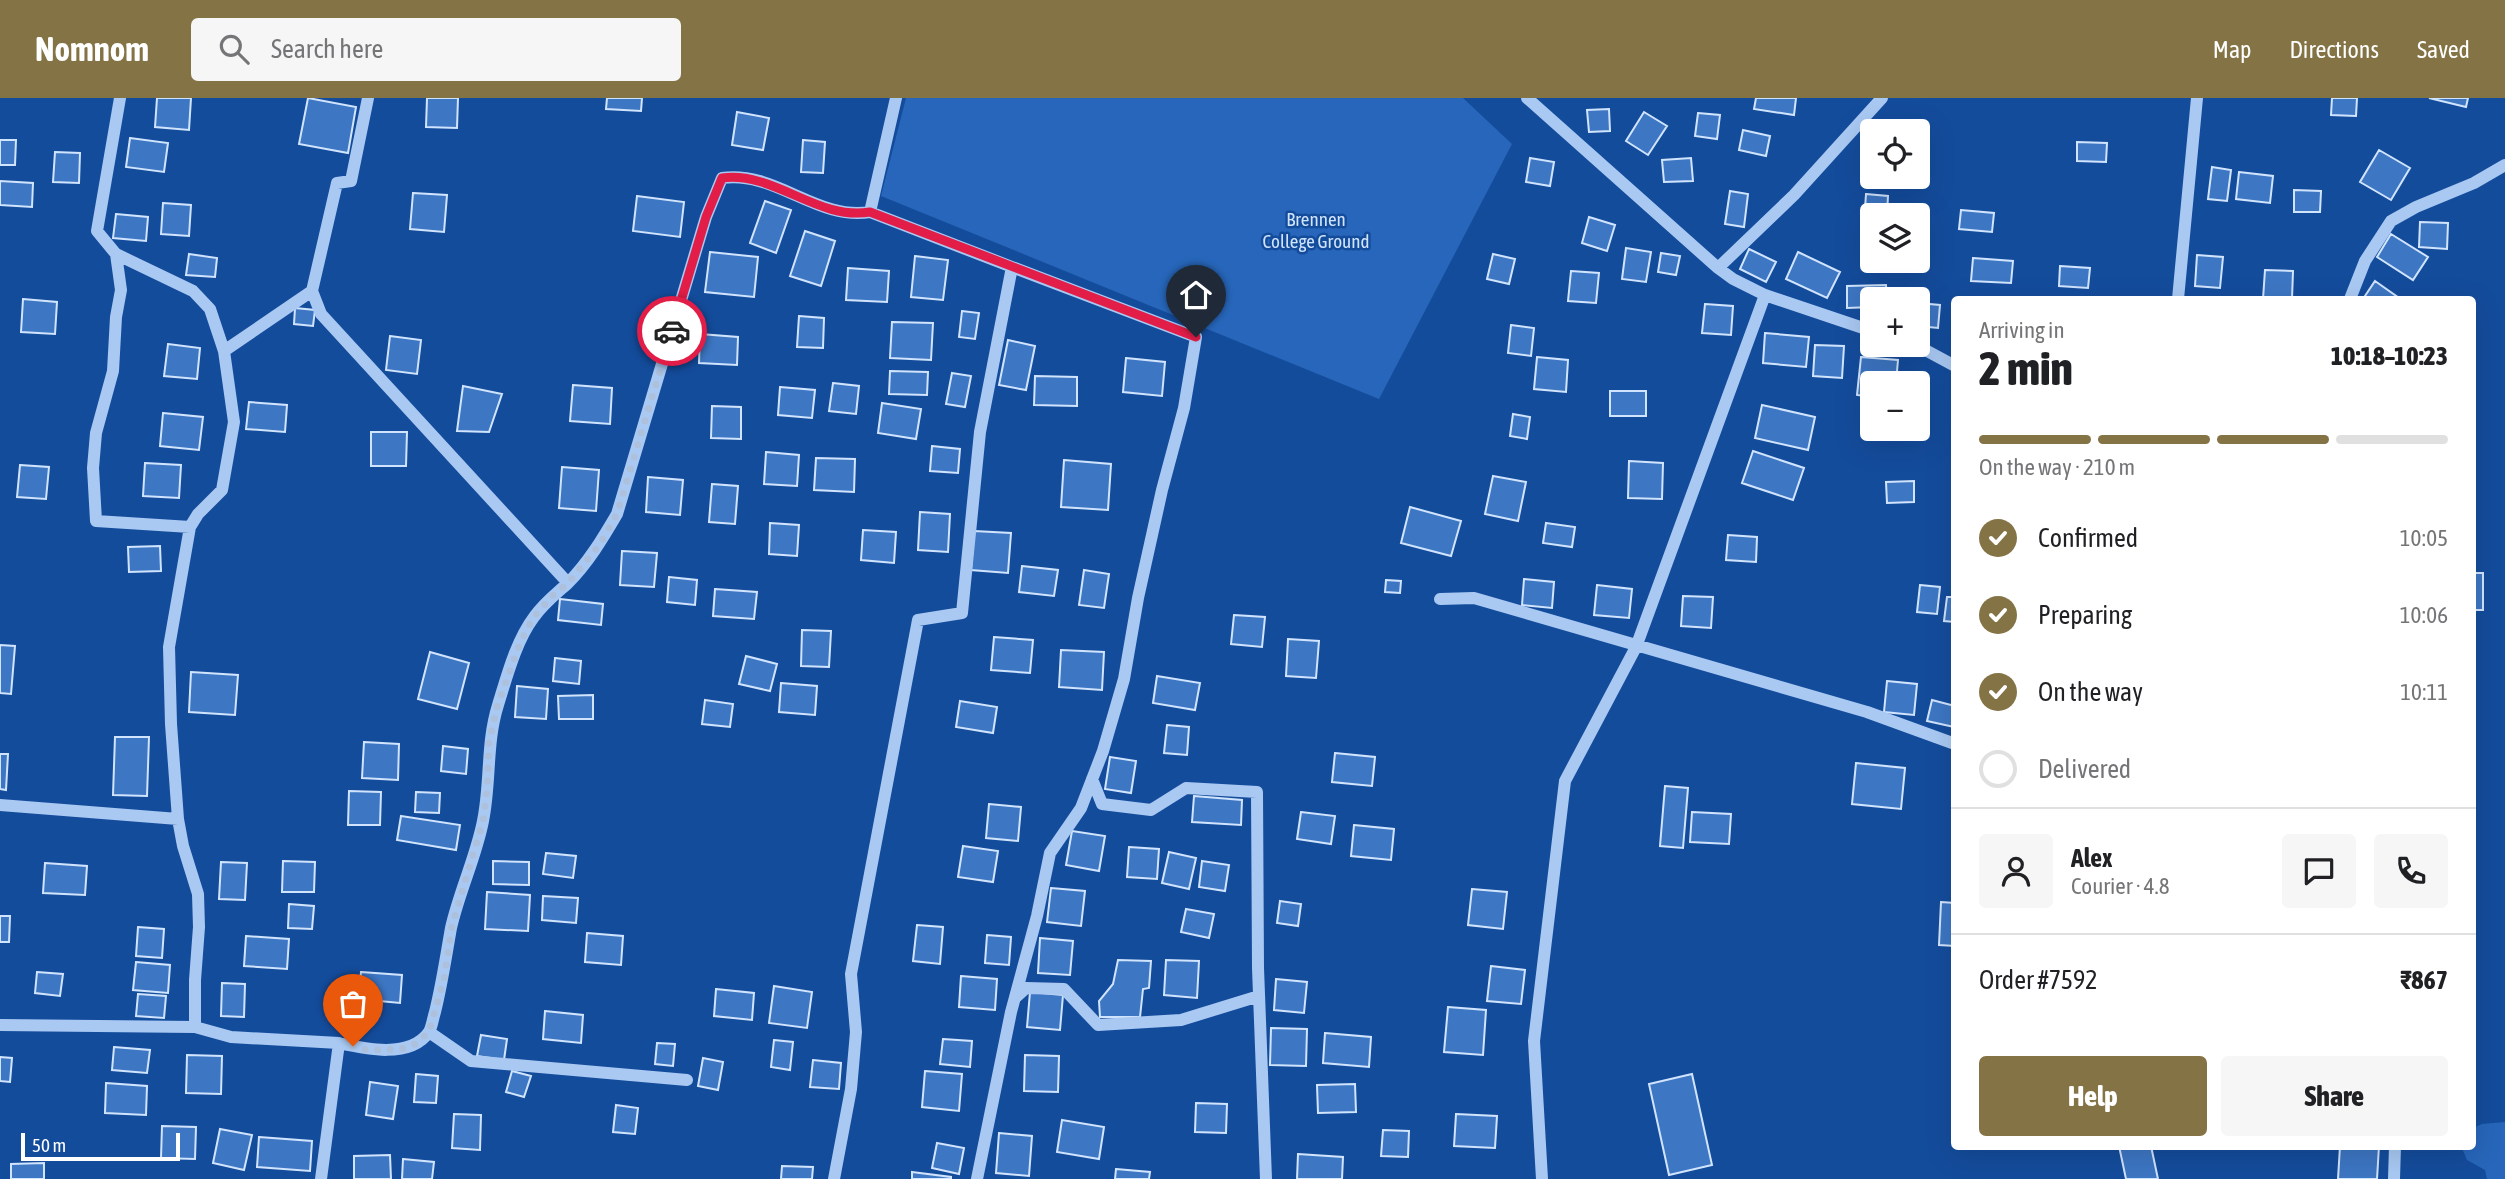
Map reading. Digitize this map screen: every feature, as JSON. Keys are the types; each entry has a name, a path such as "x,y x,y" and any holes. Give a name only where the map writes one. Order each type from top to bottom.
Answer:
{"street":[{"path":"120,98 97,231 116,254 193,290 210,309 224,351 234,422 222,490 198,514 190,527 169,647 178,818 183,846 198,894 194,1027"},
{"path":"368,98 351,181 337,183 312,292 321,314 568,583"},
{"path":"870,212 896,98"},
{"path":"1718,268 1794,195 1882,98"},
{"path":"2178,296 2197,98"},
{"path":"1530,99 1733,279 1765,295 1860,327"},
{"path":"2351,296 2365,261 2391,221 2416,207 2474,183 2505,165"},
{"path":"0,1026 194,1027 231,1037 339,1043 367,1050 401,1049 415,1044 429,1032 444,979 452,926 483,821 489,743 497,707 520,643 533,618 552,596 568,583 600,544 617,514 706,217 722,178 738,176 762,181 839,213 870,212 1196,337 1184,408 1138,598 1125,679 1103,751 1080,808 1049,853 976,1179"},
{"path":"116,254 121,290 116,317 113,371 96,433 93,468 96,521 190,527"},
{"path":"834,1179 851,1089 856,1032 850,974 918,620 962,613 980,432 1012,267"},
{"path":"224,351 312,292"},
{"path":"1542,1179 1534,1041 1564,782 1636,647 1765,295"},
{"path":"1930,353 1951,364"},
{"path":"1440,599 1474,598 1867,712 1951,743"},
{"path":"1092,779 1102,804 1152,810 1186,788 1257,792 1259,996 1266,1179"},
{"path":"0,805 178,818"},
{"path":"1015,999 1026,988 1064,989 1098,1026 1181,1020 1259,996"},
{"path":"429,1032 471,1061 687,1080"},
{"path":"321,1179 339,1043"},
{"path":"2394,1179 2395,1150"}],"green space":[{"name":"Brennen College Ground","path":"906,98 1463,98 1512,144 1379,399 881,196"},
{"path":"2505,1122 2505,1179 2487,1179 2485,1170 2467,1160 2463,1150 2476,1150 2476,1127"}],"building":[{"path":"157,98 191,98 189,130 155,127"},
{"path":"308,98 356,107 348,153 299,144"},
{"path":"427,98 458,98 457,128 426,127"},
{"path":"607,98 642,98 641,111 606,109"},
{"path":"1756,98 1796,98 1794,115 1754,109"},
{"path":"2332,98 2357,98 2356,116 2331,115"},
{"path":"2429,98 2468,98 2466,107"},
{"path":"1609,109 1610,131 1589,132 1587,110"},
{"path":"737,112 769,118 763,150 732,145"},
{"path":"1644,112 1667,126 1648,155 1626,141"},
{"path":"1698,113 1720,115 1717,139 1695,136"},
{"path":"1743,130 1770,136 1766,156 1739,150"},
{"path":"130,138 168,143 164,172 126,167"},
{"path":"0,140 16,140 15,165 0,165"},
{"path":"803,140 825,142 823,173 801,172"},
{"path":"2077,142 2107,143 2106,162 2077,161"},
{"path":"2379,150 2410,168 2391,200 2360,182"},
{"path":"55,152 80,153 79,183 53,182"},
{"path":"1530,158 1554,162 1550,186 1526,182"},
{"path":"1691,158 1693,181 1664,182 1662,160"},
{"path":"2212,167 2231,170 2227,201 2208,199"},
{"path":"2239,172 2273,176 2270,203 2236,199"},
{"path":"0,181 33,183 32,207 0,205"},
{"path":"2294,190 2321,191 2320,212 2294,212"},
{"path":"1730,191 1748,194 1744,227 1725,224"},
{"path":"413,193 447,195 444,232 410,229"},
{"path":"1866,194 1888,196 1888,203 1865,203"},
{"path":"637,196 684,202 680,237 633,231"},
{"path":"765,201 791,210 776,253 750,243"},
{"path":"163,203 191,205 189,236 161,234"},
{"path":"1961,210 1994,213 1992,232 1959,229"},
{"path":"116,214 148,217 146,241 113,238"},
{"path":"1589,217 1615,225 1607,251 1582,243"},
{"path":"2420,222 2448,223 2447,249 2419,247"},
{"path":"805,231 835,241 821,286 790,276"},
{"path":"2391,234 2428,257 2413,280 2377,257"},
{"path":"1626,248 1651,252 1646,282 1622,279"},
{"path":"1749,249 1776,262 1766,282 1740,269"},
{"path":"710,252 758,257 754,297 705,292"},
{"path":"1798,252 1840,272 1827,298 1786,279"},
{"path":"1661,253 1680,256 1676,275 1658,272"},
{"path":"189,254 217,258 215,277 186,275"},
{"path":"1493,254 1515,259 1509,284 1487,279"},
{"path":"2197,255 2223,257 2220,288 2195,286"},
{"path":"915,256 948,260 943,300 911,297"},
{"path":"1973,258 2013,261 2011,283 1971,281"},
{"path":"2060,266 2090,268 2088,288 2059,286"},
{"path":"848,268 889,271 887,302 846,300"},
{"path":"2265,270 2293,271 2292,296 2263,296"},
{"path":"1571,271 1599,273 1596,303 1568,301"},
{"path":"2375,281 2396,296 2365,296"},
{"path":"1847,286 1886,287 1860,287 1860,307 1847,308"},
{"path":"23,299 57,302 55,334 21,332"},
{"path":"1705,304 1733,306 1731,335 1702,333"},
{"path":"1930,304 1940,305 1938,328 1930,327"},
{"path":"295,308 315,310 313,326 294,324"},
{"path":"962,311 979,313 975,339 959,337"},
{"path":"799,316 824,318 823,348 797,347"},
{"path":"892,322 933,323 931,360 890,358"},
{"path":"1511,325 1534,328 1531,356 1508,353"},
{"path":"1765,333 1809,337 1806,367 1763,363"},
{"path":"700,334 738,337 737,365 699,363"},
{"path":"390,336 421,340 417,374 386,370"},
{"path":"1008,340 1035,346 1026,390 999,385"},
{"path":"168,344 200,348 197,379 164,376"},
{"path":"1815,345 1844,346 1842,378 1813,376"},
{"path":"1537,357 1568,360 1566,392 1534,389"},
{"path":"1861,357 1898,360 1897,371 1860,371 1860,395 1857,395"},
{"path":"1126,358 1165,362 1162,396 1123,392"},
{"path":"890,371 928,372 927,395 889,394"},
{"path":"952,373 971,376 965,407 946,404"},
{"path":"1035,376 1077,377 1077,406 1034,405"},
{"path":"833,383 859,386 856,414 829,411"},
{"path":"573,385 612,388 610,424 570,421"},
{"path":"463,386 502,394 489,432 457,431"},
{"path":"780,387 815,390 812,418 778,415"},
{"path":"1610,391 1646,391 1646,416 1610,416"},
{"path":"249,402 287,405 285,432 246,429"},
{"path":"882,403 921,409 916,439 878,433"},
{"path":"1762,405 1815,417 1808,450 1755,438"},
{"path":"712,406 741,407 741,439 711,438"},
{"path":"163,413 203,417 199,450 160,446"},
{"path":"1513,414 1530,417 1527,439 1510,436"},
{"path":"371,432 407,432 406,466 371,466"},
{"path":"932,446 960,449 958,473 930,471"},
{"path":"1753,451 1804,468 1793,500 1742,483"},
{"path":"766,452 799,455 797,486 764,484"},
{"path":"816,458 855,459 854,492 814,490"},
{"path":"1064,460 1111,464 1108,510 1061,507"},
{"path":"1629,461 1663,463 1662,499 1628,498"},
{"path":"145,463 181,465 179,498 143,496"},
{"path":"20,465 49,467 46,499 17,497"},
{"path":"562,467 599,470 596,511 559,508"},
{"path":"1493,476 1526,482 1518,521 1485,514"},
{"path":"648,477 683,480 680,515 646,512"},
{"path":"1914,481 1914,502 1887,503 1886,482"},
{"path":"712,484 738,486 735,524 709,522"},
{"path":"1410,507 1461,521 1451,556 1401,543"},
{"path":"920,512 950,514 948,552 918,550"},
{"path":"770,523 799,525 797,556 769,554"},
{"path":"1546,523 1575,527 1572,547 1543,543"},
{"path":"863,530 896,532 894,563 861,560"},
{"path":"974,531 1011,533 1008,573 971,570"},
{"path":"1728,535 1757,537 1756,562 1726,560"},
{"path":"160,546 161,571 129,572 128,547"},
{"path":"622,551 657,553 654,587 620,585"},
{"path":"1022,566 1058,570 1054,596 1019,592"},
{"path":"1084,570 1109,574 1104,608 1079,605"},
{"path":"2476,573 2483,573 2483,610 2476,610"},
{"path":"669,577 697,580 695,605 667,602"},
{"path":"1524,579 1554,582 1552,608 1522,605"},
{"path":"1386,580 1401,581 1400,593 1385,592"},
{"path":"1597,585 1632,589 1629,618 1594,615"},
{"path":"1920,585 1940,587 1937,614 1917,612"},
{"path":"715,589 757,592 754,619 713,616"},
{"path":"1683,596 1713,597 1711,628 1681,626"},
{"path":"1947,597 1951,597 1951,622 1944,621"},
{"path":"560,599 603,604 601,625 558,620"},
{"path":"1234,615 1265,617 1262,647 1231,644"},
{"path":"802,630 831,631 829,667 801,666"},
{"path":"994,637 1033,640 1030,673 991,670"},
{"path":"1288,639 1319,641 1316,678 1286,676"},
{"path":"0,645 15,646 11,694 0,693"},
{"path":"1061,650 1104,652 1102,690 1059,687"},
{"path":"430,652 469,663 457,709 418,699"},
{"path":"746,656 777,664 770,691 739,684"},
{"path":"555,658 581,661 579,684 553,681"},
{"path":"191,672 238,675 235,715 189,712"},
{"path":"1157,676 1200,683 1195,710 1153,703"},
{"path":"1887,681 1917,684 1914,715 1884,712"},
{"path":"781,683 817,686 815,715 779,712"},
{"path":"517,686 548,689 546,719 515,717"},
{"path":"593,695 593,719 559,719 558,696"},
{"path":"705,700 733,704 730,727 702,724"},
{"path":"1932,700 1951,705 1951,726 1927,721"},
{"path":"960,701 997,707 993,733 956,727"},
{"path":"1167,725 1189,727 1187,755 1164,753"},
{"path":"115,737 149,737 147,796 113,795"},
{"path":"364,742 399,744 398,780 362,778"},
{"path":"443,746 468,749 466,774 441,771"},
{"path":"1335,753 1375,757 1372,786 1332,782"},
{"path":"0,754 8,754 6,790 0,789"},
{"path":"1110,757 1136,761 1131,793 1105,789"},
{"path":"1856,763 1905,768 1901,809 1852,804"},
{"path":"1665,786 1688,788 1683,848 1660,846"},
{"path":"349,791 381,792 380,825 348,825"},
{"path":"416,792 440,793 439,813 415,812"},
{"path":"1194,796 1242,800 1241,825 1192,822"},
{"path":"989,804 1021,807 1018,841 986,838"},
{"path":"1301,812 1335,816 1331,844 1297,839"},
{"path":"1692,812 1731,814 1729,844 1690,842"},
{"path":"401,816 460,825 456,850 397,840"},
{"path":"1354,825 1394,829 1391,860 1351,856"},
{"path":"1072,831 1105,836 1099,871 1066,865"},
{"path":"963,846 998,851 993,882 958,877"},
{"path":"1129,847 1159,849 1157,879 1127,877"},
{"path":"1169,852 1196,858 1189,889 1162,883"},
{"path":"546,853 576,856 573,878 543,874"},
{"path":"283,861 315,862 314,892 282,892"},
{"path":"493,861 529,862 529,885 493,884"},
{"path":"1202,861 1229,865 1225,891 1199,887"},
{"path":"221,862 247,863 245,900 219,899"},
{"path":"45,863 87,866 85,895 43,893"},
{"path":"1051,888 1085,891 1081,926 1047,922"},
{"path":"1472,889 1507,892 1503,929 1468,925"},
{"path":"487,892 530,895 528,931 485,929"},
{"path":"543,896 578,898 576,923 542,920"},
{"path":"1280,901 1301,904 1298,926 1277,923"},
{"path":"1941,902 1951,903 1951,946 1939,945"},
{"path":"289,904 314,906 312,929 288,928"},
{"path":"1186,909 1214,914 1209,938 1181,932"},
{"path":"0,916 10,916 9,942 0,942"},
{"path":"917,925 943,927 940,964 913,961"},
{"path":"138,927 164,929 162,958 136,956"},
{"path":"587,933 623,936 621,965 585,962"},
{"path":"987,935 1011,937 1009,965 985,963"},
{"path":"246,936 289,939 287,969 244,966"},
{"path":"1040,938 1073,941 1070,975 1038,973"},
{"path":"1118,960 1151,961 1149,988 1143,989 1140,1017 1100,1017 1099,1001 1113,984"},
{"path":"1166,960 1199,961 1197,998 1164,995"},
{"path":"136,962 170,965 168,993 133,990"},
{"path":"1491,966 1525,970 1521,1004 1487,1001"},
{"path":"37,972 63,974 60,996 35,993"},
{"path":"361,972 402,975 400,1003 358,999"},
{"path":"961,976 997,979 995,1010 959,1007"},
{"path":"1276,979 1307,982 1304,1013 1274,1010"},
{"path":"222,983 245,984 244,1017 221,1016"},
{"path":"774,986 812,992 807,1028 769,1023"},
{"path":"716,989 754,993 752,1020 714,1016"},
{"path":"1030,992 1063,995 1060,1030 1027,1027"},
{"path":"138,994 166,996 164,1018 136,1016"},
{"path":"1448,1007 1486,1010 1483,1055 1444,1052"},
{"path":"545,1011 583,1015 581,1043 543,1039"},
{"path":"1271,1028 1307,1029 1306,1066 1270,1065"},
{"path":"1325,1033 1371,1037 1369,1067 1323,1063"},
{"path":"481,1035 507,1039 504,1060 477,1056"},
{"path":"943,1039 972,1041 970,1067 940,1064"},
{"path":"774,1040 793,1042 790,1070 771,1067"},
{"path":"657,1043 675,1044 673,1066 655,1064"},
{"path":"114,1047 150,1050 147,1073 112,1070"},
{"path":"187,1055 222,1056 221,1094 186,1093"},
{"path":"1025,1055 1059,1056 1058,1092 1024,1091"},
{"path":"0,1057 12,1058 10,1082 0,1081"},
{"path":"703,1058 723,1062 718,1090 698,1086"},
{"path":"813,1060 841,1063 839,1089 810,1087"},
{"path":"512,1071 531,1076 524,1097 506,1092"},
{"path":"925,1071 962,1074 959,1111 922,1107"},
{"path":"416,1074 438,1076 436,1103 414,1102"},
{"path":"1692,1074 1712,1165 1669,1175 1649,1084"},
{"path":"370,1082 398,1086 393,1119 366,1115"},
{"path":"106,1083 147,1086 146,1115 105,1113"},
{"path":"1355,1084 1356,1112 1318,1113 1317,1085"},
{"path":"1196,1103 1227,1104 1226,1133 1195,1132"},
{"path":"616,1105 638,1108 635,1134 613,1132"},
{"path":"454,1114 481,1115 480,1150 452,1148"},
{"path":"1456,1114 1497,1116 1495,1148 1454,1146"},
{"path":"1062,1120 1104,1127 1099,1159 1057,1152"},
{"path":"162,1126 196,1127 195,1159 161,1158"},
{"path":"220,1129 252,1135 244,1170 213,1163"},
{"path":"1383,1130 1409,1131 1408,1157 1381,1156"},
{"path":"999,1133 1032,1136 1029,1176 996,1173"},
{"path":"259,1137 312,1141 310,1171 257,1167"},
{"path":"937,1143 964,1148 959,1174 932,1168"},
{"path":"2120,1150 2152,1150 2158,1179 2126,1179"},
{"path":"2340,1150 2379,1150 2377,1179 2338,1179"},
{"path":"1298,1154 1343,1157 1342,1179 1297,1179"},
{"path":"390,1155 391,1179 354,1179 354,1156"},
{"path":"403,1159 434,1162 432,1179 402,1179"},
{"path":"44,1163 44,1179 11,1179 11,1164"},
{"path":"782,1166 813,1167 812,1179 781,1179"},
{"path":"1116,1169 1150,1172 1149,1179 1115,1179"},
{"path":"912,1172 951,1177 951,1179 912,1179"}],"way so far":[{"path":"353,1046 367,1050 401,1049 415,1044 429,1032 444,979 452,926 483,821 489,743 497,707 520,643 533,618 552,596 568,583 600,544 617,514 672,331"}],"route":[{"path":"672,331 706,217 722,178 738,176 762,181 839,213 870,212 1196,337"}]}
